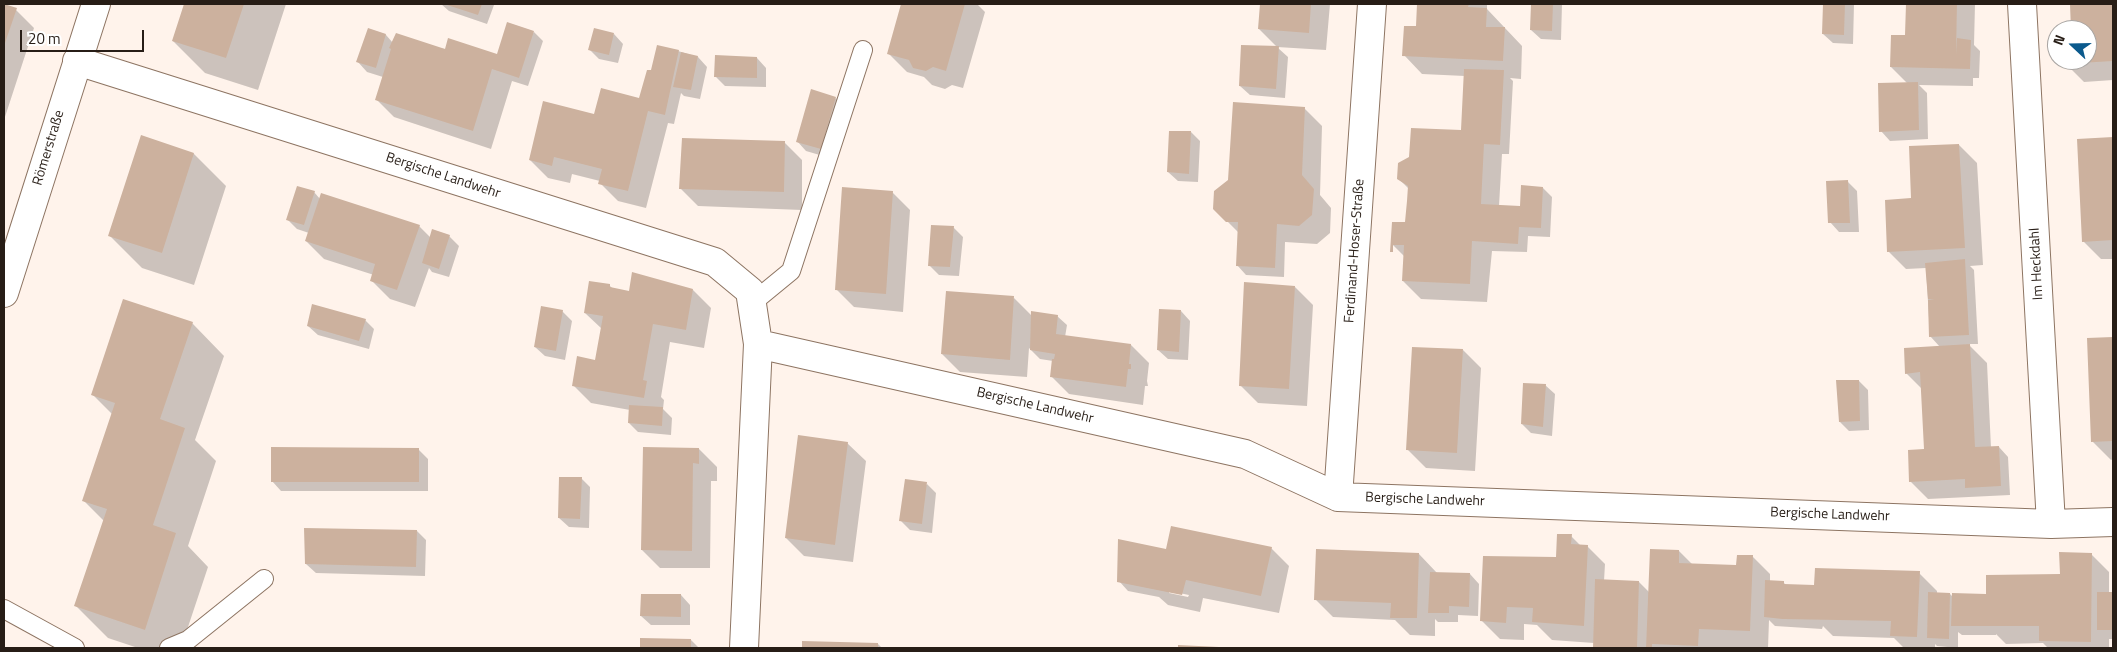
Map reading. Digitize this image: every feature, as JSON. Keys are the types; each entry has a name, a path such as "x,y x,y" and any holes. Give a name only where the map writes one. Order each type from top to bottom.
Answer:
{"street":[{"name":"Römerstraße","path":"4,293 96,4"},
{"name":"Ferdinand-Hoser-Straße","path":"1338,497 1372,4"},
{"name":"Im Heckdahl","path":"2022,4 2051,524"},
{"name":"Bergische Landwehr","path":"77,60 715,262 750,291 758,344 744,648"},
{"name":"Bergische Landwehr","path":"758,344 1245,454 1338,497 2051,524 2113,522"}],"lane":[{"path":"752,304 791,271 863,50"},
{"path":"168,648 188,640 264,579"},
{"path":"4,609 75,648"}],"building":[{"path":"4,4 17,8 4,46"},
{"path":"184,4 244,4 226,58 172,41"},
{"path":"444,4 482,4 478,15"},
{"path":"901,4 965,4 946,71 933,67 926,71 913,68 909,60 887,54"},
{"path":"1260,4 1311,4 1309,33 1258,29"},
{"path":"1417,4 1469,4 1468,7 1487,8 1486,27 1505,27 1503,61 1402,56 1404,26 1416,26"},
{"path":"1531,4 1553,4 1552,31 1530,30"},
{"path":"1823,4 1845,4 1844,35 1822,34"},
{"path":"1906,4 1957,4 1956,54 1957,38 1971,40 1970,69 1890,67 1891,35 1905,35"},
{"path":"2070,4 2113,4 2113,61 2097,62 2097,20 2071,20"},
{"path":"507,22 534,31 519,78 492,69 473,131 375,100 391,49 389,48 396,33 445,49 448,38 497,54"},
{"path":"368,28 386,34 376,68 356,62"},
{"path":"594,28 614,33 609,55 588,50"},
{"path":"657,45 679,50 665,115 648,111 628,191 598,184 602,169 554,157 552,166 529,160 543,101 594,114 601,88 639,98 647,70 651,70"},
{"path":"1241,45 1279,46 1276,89 1239,86"},
{"path":"681,52 698,56 691,90 673,87"},
{"path":"715,55 757,57 757,78 714,77"},
{"path":"1464,69 1504,70 1500,145 1484,144 1481,204 1520,206 1521,185 1543,187 1541,228 1519,227 1518,244 1472,241 1470,284 1402,281 1404,245 1393,245 1393,252 1390,252 1392,222 1405,222 1407,201 1408,186 1397,179 1398,163 1409,157 1411,128 1461,130"},
{"path":"1918,82 1919,130 1879,132 1878,83"},
{"path":"811,89 836,97 821,149 796,142"},
{"path":"1233,102 1305,107 1302,175 1314,189 1312,215 1299,226 1277,224 1275,268 1236,266 1238,222 1226,222 1213,209 1214,191 1228,180"},
{"path":"1169,131 1191,131 1189,174 1167,172"},
{"path":"141,135 194,153 162,253 108,236"},
{"path":"2113,137 2113,240 2082,242 2077,139"},
{"path":"682,138 785,141 784,192 679,189"},
{"path":"1959,144 1965,248 1887,252 1885,200 1911,198 1909,146"},
{"path":"1848,180 1850,223 1828,223 1826,181"},
{"path":"297,186 315,191 304,225 286,220"},
{"path":"842,187 893,191 886,294 835,290"},
{"path":"321,193 420,225 397,290 370,281 375,264 305,241"},
{"path":"931,225 954,226 950,267 928,266"},
{"path":"432,229 450,235 439,269 422,263"},
{"path":"1965,259 1969,335 1929,337 1928,300 1934,299 1928,299 1925,263"},
{"path":"632,272 693,289 686,330 653,324 643,380 647,381 644,398 572,386 577,356 595,360 603,316 584,313 589,281 610,284 610,287 629,291"},
{"path":"1244,282 1295,286 1289,389 1239,386"},
{"path":"946,291 1014,296 1010,360 941,354"},
{"path":"123,299 193,322 160,419 185,428 153,525 176,533 145,630 74,606 107,509 82,501 115,403 91,395"},
{"path":"312,304 366,319 359,341 307,326"},
{"path":"541,306 563,310 556,351 534,347"},
{"path":"1159,309 1181,310 1179,352 1157,350"},
{"path":"1031,311 1058,315 1056,334 1131,344 1129,364 1131,364 1131,369 1128,369 1126,387 1050,377 1052,359 1054,359 1055,354 1030,350"},
{"path":"2113,337 2113,441 2091,442 2087,338"},
{"path":"1970,344 1975,447 1999,446 2001,486 1965,488 1965,479 1909,482 1908,450 1924,449 1920,372 1905,374 1904,348"},
{"path":"1412,347 1463,349 1457,453 1406,450"},
{"path":"1836,380 1859,380 1860,421 1839,422"},
{"path":"1523,383 1546,384 1543,427 1521,424"},
{"path":"629,405 663,407 662,426 628,423"},
{"path":"798,435 848,442 835,545 785,538"},
{"path":"271,447 419,448 419,482 271,482"},
{"path":"643,447 699,448 699,464 693,463 692,551 641,550"},
{"path":"559,477 582,477 580,519 558,518"},
{"path":"905,479 927,482 922,524 899,521"},
{"path":"1171,526 1272,547 1261,596 1186,580 1182,595 1117,582 1118,539 1166,549"},
{"path":"304,528 417,530 416,567 305,564"},
{"path":"1557,534 1572,534 1571,544 1588,545 1584,626 1532,622 1533,608 1507,607 1506,623 1480,621 1483,556 1556,557"},
{"path":"1316,549 1419,553 1417,618 1390,618 1391,603 1314,600"},
{"path":"1650,549 1679,550 1679,563 1736,565 1737,555 1753,555 1750,631 1699,629 1698,646 1652,644 1652,648 1646,648"},
{"path":"2059,552 2092,553 2091,642 2039,641 2039,626 1951,626 1952,593 1986,594 1986,575 2060,574"},
{"path":"1815,568 1920,571 1917,637 1890,636 1891,621 1764,617 1765,580 1784,581 1784,584 1814,585"},
{"path":"1430,572 1470,573 1469,607 1449,606 1449,613 1428,613"},
{"path":"1595,579 1639,581 1637,648 1593,648"},
{"path":"1928,592 1950,593 1949,639 1927,638"},
{"path":"2097,592 2113,592 2113,630 2097,630"},
{"path":"641,594 681,594 681,617 640,616"},
{"path":"640,638 691,639 691,648 640,648"},
{"path":"802,641 878,643 878,648 802,648"},
{"path":"1178,645 1219,647 1219,648 1178,648"}]}
